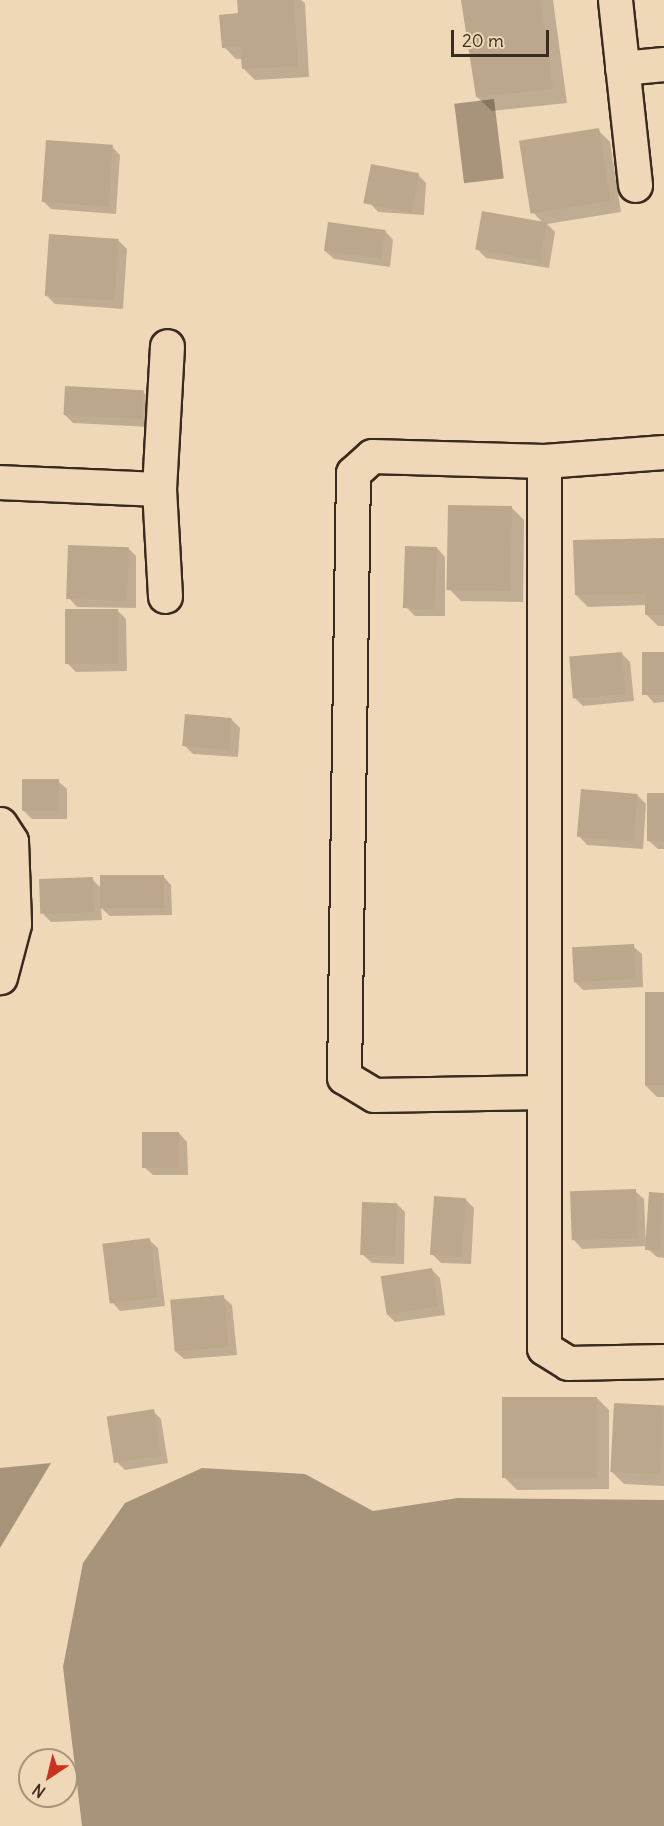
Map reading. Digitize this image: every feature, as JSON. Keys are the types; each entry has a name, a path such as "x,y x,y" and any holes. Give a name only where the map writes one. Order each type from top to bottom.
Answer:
{"street":[{"path":"615,0 635,185"},
{"path":"622,68 664,64"},
{"path":"165,596 159,489 167,346"},
{"path":"543,1092 374,1095 344,1077 353,473 372,456 544,461 664,452"},
{"path":"544,461 544,1348 568,1364 664,1361"},
{"path":"0,482 159,489"},
{"path":"0,824 11,841 15,924 0,977"}],"shaded area":[{"path":"494,99 504,178 464,183 454,104"},
{"path":"51,1463 0,1548 0,1468"},
{"path":"202,1468 305,1474 373,1511 458,1498 664,1500 664,1826 82,1826 78,1793 78,1748 73,1748 63,1667 83,1563 125,1503"}],"building":[{"path":"237,0 294,0 298,66 242,69 240,46 222,48 219,15 238,13"},
{"path":"461,0 541,0 553,89 476,97"},
{"path":"599,128 611,201 531,214 519,141"},
{"path":"46,140 113,145 109,207 42,202"},
{"path":"371,164 419,173 411,213 363,203"},
{"path":"482,211 547,222 540,261 475,249"},
{"path":"328,222 385,230 381,259 324,251"},
{"path":"49,234 119,239 115,301 45,296"},
{"path":"65,386 144,390 142,419 63,415"},
{"path":"448,505 512,506 511,591 447,590"},
{"path":"664,538 664,615 645,615 645,594 575,595 573,540"},
{"path":"68,545 129,547 127,601 66,599"},
{"path":"405,546 437,547 435,609 403,608"},
{"path":"65,609 118,609 118,664 65,664"},
{"path":"622,652 626,694 573,698 569,657"},
{"path":"642,652 664,652 664,695 642,695"},
{"path":"185,714 232,718 229,750 182,746"},
{"path":"22,779 59,779 59,811 22,811"},
{"path":"581,789 638,794 634,842 577,837"},
{"path":"647,793 664,793 664,841 647,841"},
{"path":"100,875 164,875 164,908 100,908"},
{"path":"93,877 94,912 40,914 39,879"},
{"path":"634,944 636,979 574,982 572,947"},
{"path":"645,992 664,992 664,1085 645,1085"},
{"path":"142,1132 179,1132 179,1168 142,1168"},
{"path":"636,1189 638,1238 572,1240 570,1191"},
{"path":"649,1192 664,1193 660,1251 645,1250"},
{"path":"434,1196 466,1198 462,1257 430,1255"},
{"path":"362,1202 397,1203 395,1256 360,1255"},
{"path":"150,1238 157,1298 110,1303 102,1244"},
{"path":"432,1268 438,1307 387,1315 381,1276"},
{"path":"224,1295 229,1347 175,1352 170,1300"},
{"path":"502,1397 597,1397 597,1478 502,1478"},
{"path":"614,1403 664,1406 660,1475 610,1472"},
{"path":"154,1409 161,1455 114,1463 107,1417"}]}
